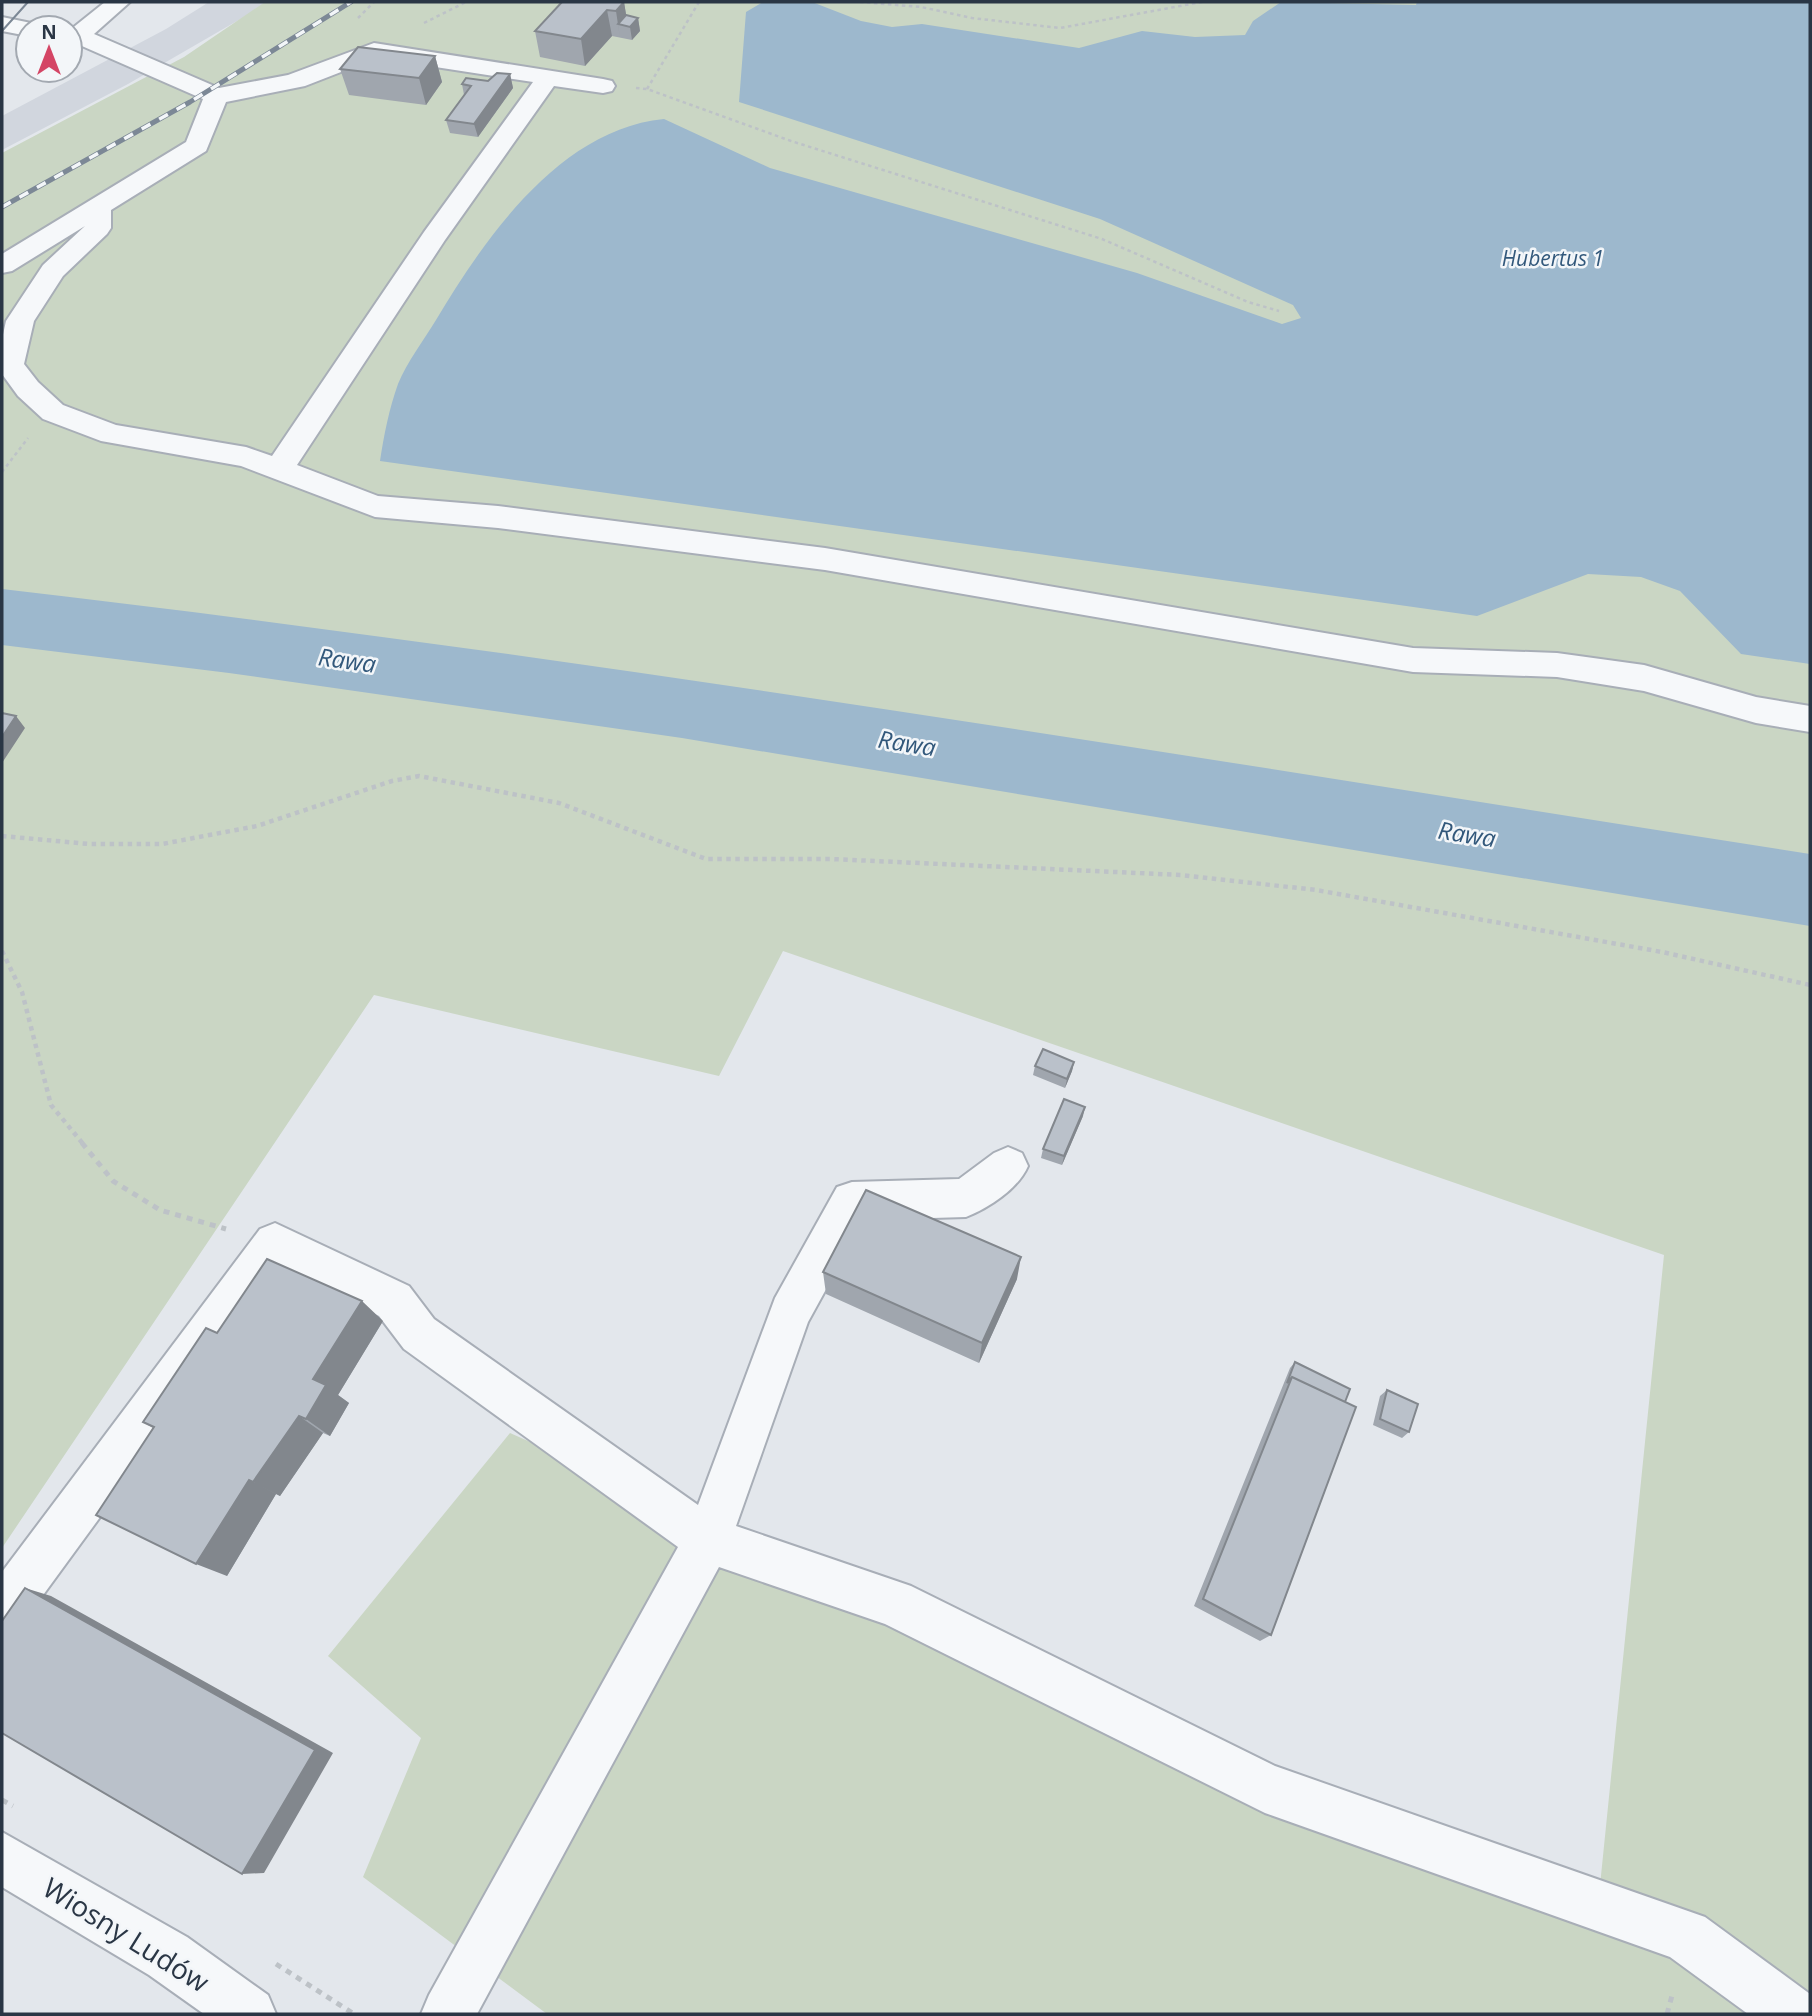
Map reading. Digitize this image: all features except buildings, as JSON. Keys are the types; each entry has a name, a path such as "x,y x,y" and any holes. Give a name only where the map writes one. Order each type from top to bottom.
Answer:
{"street":[{"path":"84,28 119,2"},
{"path":"84,40 216,96 265,91 339,66 374,50 603,86"},
{"path":"278,470 433,238 547,79"},
{"path":"2,265 197,146 216,96"},
{"path":"98,206 98,228 53,271 20,321 10,365 28,389 53,412 111,433 246,457 374,506 498,517 825,559 1413,660 1557,665 1644,678 1756,710 1810,719"},
{"path":"448,2014 708,1540 790,1313 852,1201 966,1198 1009,1166"},
{"path":"2,1611 275,1243 394,1301 419,1334 708,1540 894,1603 1265,1788 1686,1937 1793,2014"},
{"name":"Wiosny Ludów","path":"2,1858 168,1956 249,2014"}],"path":[{"path":"647,89 699,2"},
{"path":"860,2 921,7 972,18 1060,28 1202,2"},
{"path":"603,86 647,89 791,141 1102,239 1248,302 1279,311"},
{"path":"2,836 89,844 163,844 257,826 392,780 419,776 559,803 706,859 831,859 1181,875 1303,888 1607,942 1810,985"},
{"path":"2,951 22,992 51,1105 113,1181 160,1210 275,1243"}],"shaded area":[{"path":"209,2 270,2 128,84 2,150 2,116 62,84 84,84 84,72 166,29"}],"green space":[{"path":"265,2 1810,2 1810,874 631,687 2,603 2,153 184,57"},
{"path":"2,629 402,680 1540,865 1810,905 1810,2014 547,2014 363,1877 421,1738 328,1656 510,1433 1597,1915 1664,1255 783,951 719,1076 374,995 2,1548"}],"water":[{"name":"Hubertus 1","path":"763,2 812,2 861,21 892,27 922,24 1079,48 1142,31 1195,37 1245,35 1253,21 1281,2 1416,5 1417,2 1810,2 1810,664 1741,654 1680,591 1641,577 1588,574 1477,616 380,461 389,412 402,376 456,288 502,223 529,192 559,165 591,143 626,127 664,119 770,168 1137,273 1282,324 1301,318 1293,305 1100,219 739,102 746,12"}],"waterway":[{"name":"Rawa","path":"2,617 456,674 682,708 1810,890"}],"tram line":[{"path":"2,31 28,2"}],"railway":[{"path":"2,207 190,102 351,2"}]}
